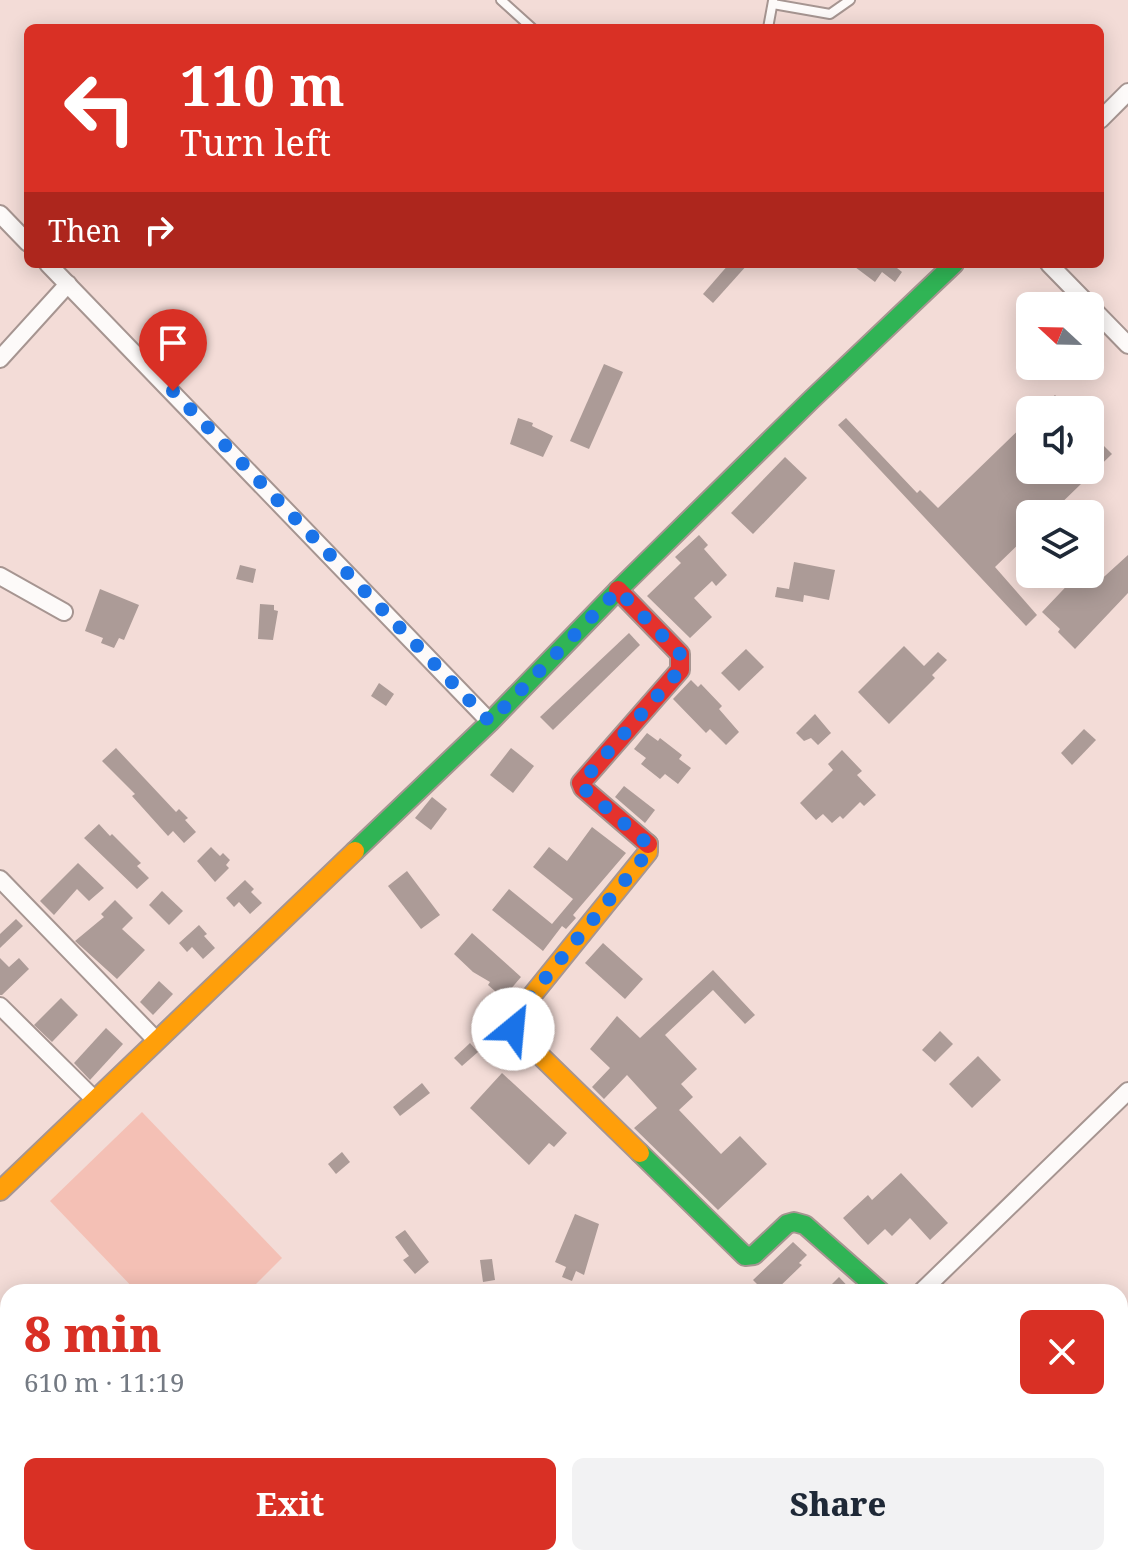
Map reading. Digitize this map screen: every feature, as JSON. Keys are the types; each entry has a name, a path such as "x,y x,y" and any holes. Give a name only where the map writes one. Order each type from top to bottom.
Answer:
{"street":[{"path":"1104,116 1128,92"},
{"path":"0,214 24,239"},
{"path":"52,268 490,722"},
{"path":"0,1191 490,722 618,590 950,268"},
{"path":"1053,268 1128,345"},
{"path":"0,359 68,284"},
{"path":"0,576 64,612"},
{"path":"618,590 680,654 682,663 680,670 581,783 649,845 648,852 521,1008 513,1019 513,1029 745,1256 754,1255 787,1224 794,1222 805,1225 872,1284"},
{"path":"0,879 156,1040"},
{"path":"0,1006 95,1100"},
{"path":"929,1284 1128,1091"}],"lane":[{"path":"501,0 528,24"},
{"path":"769,24 773,2 830,14 850,0"}],"shaded area":[{"path":"142,1112 282,1258 256,1284 129,1284 50,1201"}],"building":[{"path":"726,268 744,268 713,303 703,294"},
{"path":"856,268 897,268 902,272 895,282 882,272 875,282"},
{"path":"604,364 623,372 589,449 570,441"},
{"path":"518,418 533,423 532,426 553,436 543,457 510,444"},
{"path":"846,418 917,493 920,490 938,508 1016,433 1016,484 1081,484 1064,500 1016,500 1016,547 995,567 1037,615 1026,626 838,425"},
{"path":"1104,446 1112,454 1104,462"},
{"path":"785,457 807,478 753,534 731,513"},
{"path":"699,535 708,545 704,549 727,575 716,586 712,581 694,598 712,617 690,638 647,596 681,563 675,557"},
{"path":"1128,555 1128,593 1075,649 1042,612 1065,588 1104,588 1104,577"},
{"path":"794,562 835,570 829,600 804,595 803,602 775,597 777,587 789,589"},
{"path":"240,565 256,569 253,583 236,579"},
{"path":"100,589 139,605 124,640 119,638 114,648 101,643 103,638 85,631"},
{"path":"260,604 274,605 274,610 278,611 273,640 258,639"},
{"path":"629,633 640,645 553,730 540,717"},
{"path":"904,646 924,666 938,652 947,660 932,675 935,678 889,724 858,692"},
{"path":"746,649 764,667 739,691 721,673"},
{"path":"691,680 698,687 701,684 722,706 719,709 739,732 726,745 710,729 706,733 673,699"},
{"path":"379,683 394,694 386,706 371,696"},
{"path":"815,714 831,733 818,745 811,738 804,741 796,733"},
{"path":"1084,729 1096,740 1072,765 1061,753"},
{"path":"647,733 658,741 660,738 682,755 679,759 691,768 678,784 665,774 660,779 641,764 646,758 634,749"},
{"path":"116,748 176,812 179,809 188,818 185,820 196,832 184,843 173,831 168,836 132,796 135,794 102,761"},
{"path":"511,748 534,766 513,793 490,775"},
{"path":"842,750 862,771 857,775 876,795 864,806 860,802 843,819 840,816 832,823 823,814 816,820 800,803 833,770 828,764"},
{"path":"624,786 655,810 645,823 615,797"},
{"path":"432,797 447,809 431,830 415,818"},
{"path":"99,824 141,863 137,866 149,878 137,889 84,838"},
{"path":"592,827 626,853 573,915 576,918 566,929 562,926 543,951 492,910 509,889 552,924 573,899 533,867 549,847 567,861"},
{"path":"211,847 230,860 226,865 229,868 215,882 197,861"},
{"path":"78,863 104,888 89,901 77,889 54,915 40,901"},
{"path":"407,871 440,915 421,929 388,886"},
{"path":"245,880 262,903 250,914 239,902 234,907 226,898"},
{"path":"162,891 183,911 169,925 149,905"},
{"path":"115,900 133,918 122,929 145,950 117,979 75,941 104,917 101,914"},
{"path":"16,919 23,926 0,948 0,934"},
{"path":"199,925 215,948 203,959 192,947 187,952 179,943"},
{"path":"472,933 521,977 503,998 488,985 490,982 473,972 454,954"},
{"path":"603,943 643,979 625,999 585,963"},
{"path":"0,958 9,967 19,958 29,969 2,995 0,995"},
{"path":"713,970 755,1015 745,1024 713,990 665,1035 697,1069 681,1084 693,1097 679,1110 721,1154 740,1136 767,1164 718,1210 634,1128 657,1108 627,1075 604,1099 592,1087 610,1068 590,1049 617,1016 640,1038"},
{"path":"159,981 173,994 153,1015 140,1002"},
{"path":"61,998 78,1015 52,1042 34,1025"},
{"path":"106,1028 123,1044 90,1080 74,1063"},
{"path":"940,1031 953,1044 935,1062 922,1050"},
{"path":"470,1043 478,1052 462,1066 454,1058"},
{"path":"978,1056 1001,1080 972,1108 949,1084"},
{"path":"502,1073 567,1133 554,1147 549,1143 529,1165 470,1108"},
{"path":"422,1083 430,1093 400,1116 393,1107"},
{"path":"342,1152 350,1162 336,1174 328,1164"},
{"path":"901,1173 948,1223 930,1240 910,1218 892,1236 885,1229 868,1245 843,1218 868,1195 872,1200"},
{"path":"575,1214 599,1224 584,1275 576,1271 572,1281 562,1277 566,1267 555,1262"},
{"path":"405,1230 429,1262 415,1274 403,1260 409,1256 395,1237"},
{"path":"793,1242 807,1255 799,1263 802,1265 782,1284 757,1284 753,1280"},
{"path":"492,1259 495,1280 483,1282 480,1260"},
{"path":"839,1277 846,1284 832,1284"}],"traffic: fast":[{"path":"355,851 490,722 618,590 811,400 950,268"},
{"path":"640,1153 745,1256 754,1255 787,1224 794,1222 805,1225 872,1284"}],"traffic: slow":[{"path":"640,1153 513,1029 513,1019 648,852 648,844"},
{"path":"0,1191 355,851"}],"traffic: jam":[{"path":"618,590 680,654 680,670 581,783 648,844"}],"route":[{"path":"173,391 490,722 618,590 680,654 680,670 581,783 649,845 648,852 521,1008 513,1019 513,1029"}]}
